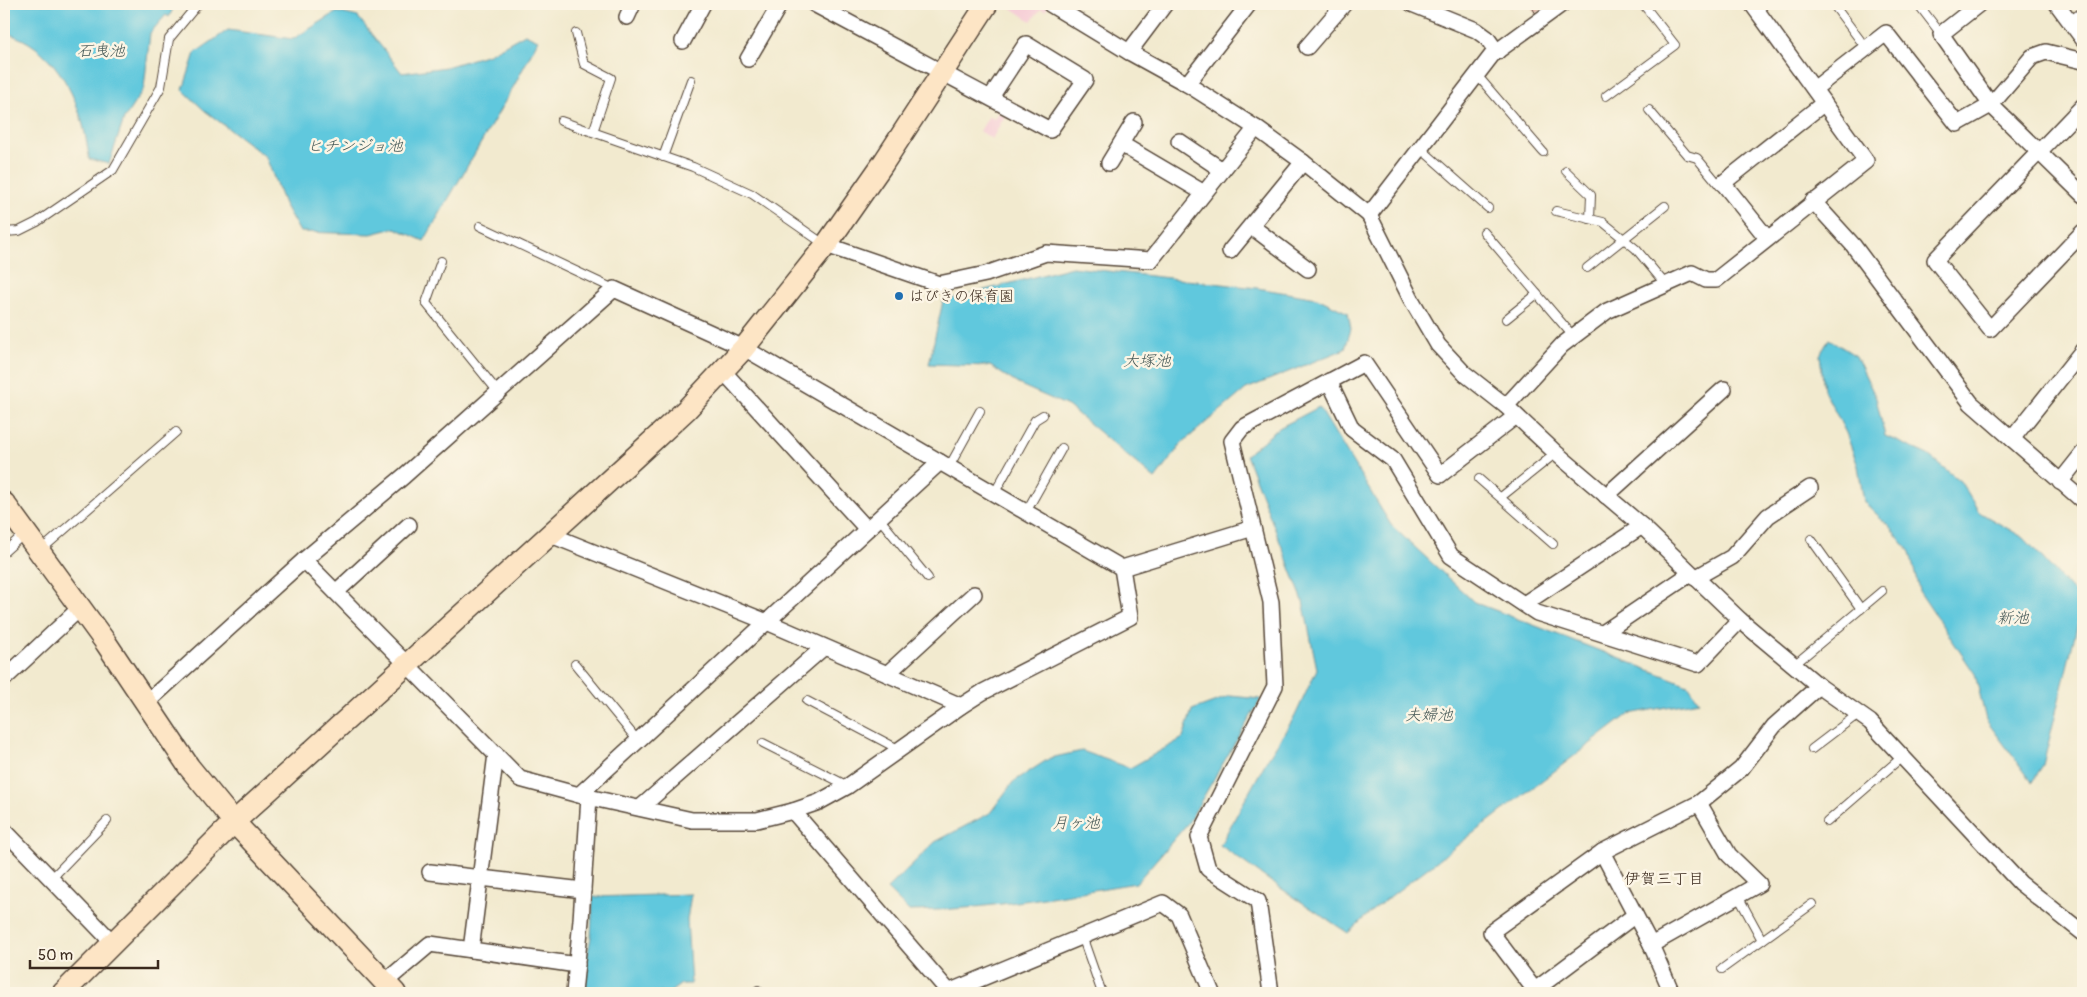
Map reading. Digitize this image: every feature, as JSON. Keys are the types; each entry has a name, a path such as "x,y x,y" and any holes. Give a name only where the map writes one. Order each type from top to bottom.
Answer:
{"street":[{"path":"684,42 703,4"},
{"path":"748,59 780,4"},
{"path":"814,4 1050,130 1085,80 1026,44 991,98"},
{"path":"64,993 234,822 551,535 686,410 723,371 744,348 826,245 882,165 987,4"},
{"path":"1050,4 1129,52 1187,84 1256,128 1303,162 1368,215 1438,345 1464,373 1511,411 1556,453 1642,526 1740,620 1819,686 1870,722 2020,883 2083,933"},
{"path":"1129,52 1165,4"},
{"path":"1187,84 1249,4"},
{"path":"1307,47 1344,4"},
{"path":"1412,4 1476,30 1487,38 1497,52"},
{"path":"1368,215 1497,52 1562,4"},
{"path":"1271,993 1258,901 1208,869 1200,837 1275,686 1271,602 1232,441 1242,428 1364,363 1440,475 1511,411 1562,345 1607,310 1692,273 1706,280 1716,280 1813,201 1866,161 1752,4"},
{"path":"1979,4 1941,34 1991,105 2083,195"},
{"path":"2057,4 2083,39"},
{"path":"1814,89 1886,33 1958,124 1991,105 2032,57 2046,52 2083,60"},
{"path":"1767,238 1723,183 1824,103"},
{"path":"2083,106 1935,260 1990,329 2083,232"},
{"path":"1109,163 1134,122"},
{"path":"826,245 939,284 986,274 1046,253 1151,260 1256,128"},
{"path":"1179,142 1222,170"},
{"path":"1121,144 1204,193"},
{"path":"1230,251 1303,162"},
{"path":"1813,201 1853,245 1971,403 2083,501"},
{"path":"1251,226 1308,269"},
{"path":"145,704 304,560 404,476 614,289 744,348 1122,568 1253,528"},
{"path":"2012,439 2083,350"},
{"path":"723,371 867,529"},
{"path":"1329,382 1352,429 1393,460 1451,556 1537,613 1698,664 1740,620"},
{"path":"1606,496 1724,390"},
{"path":"2060,482 2083,453"},
{"path":"574,993 583,890 584,796 638,741 867,529 945,464"},
{"path":"1603,633 1692,576 1732,558 1768,516 1810,488"},
{"path":"4,504 106,642 145,704 189,767 234,822 390,988 430,944 577,965"},
{"path":"336,592 409,525"},
{"path":"1524,604 1642,526"},
{"path":"551,535 767,622 961,706"},
{"path":"304,560 520,779 584,796 692,820 757,820 819,802 848,786 983,692 1130,618 1122,568"},
{"path":"887,674 974,594"},
{"path":"4,680 80,608"},
{"path":"640,808 824,647"},
{"path":"1635,915 1536,992 1491,932 1602,852 1699,803 1741,770 1774,726 1819,686"},
{"path":"471,950 496,754"},
{"path":"1651,945 1759,884 1729,855 1699,803"},
{"path":"793,811 948,993 1163,903 1180,915 1212,993"},
{"path":"4,830 113,943"},
{"path":"1602,852 1651,945 1672,993"},
{"path":"430,872 583,890"}],"lane":[{"path":"4,232 19,231 37,222 113,170 161,87 169,39 198,4"},
{"path":"1606,96 1675,45 1643,4"},
{"path":"1833,4 1866,48"},
{"path":"1918,4 1941,34"},
{"path":"2070,21 2083,11"},
{"path":"576,33 584,64 611,78 594,132"},
{"path":"1477,75 1543,152"},
{"path":"663,157 691,80"},
{"path":"1649,110 1687,155 1697,158 1720,186 1723,183"},
{"path":"561,121 693,167 752,194 826,245"},
{"path":"1420,148 1488,208"},
{"path":"1566,171 1591,195 1590,219"},
{"path":"1587,268 1665,206"},
{"path":"1556,211 1603,222 1625,238 1666,285"},
{"path":"480,226 614,289"},
{"path":"1484,232 1574,336"},
{"path":"441,261 426,303 498,392"},
{"path":"1506,319 1537,294"},
{"path":"945,464 980,411"},
{"path":"994,494 1035,420 1043,415"},
{"path":"39,552 176,432"},
{"path":"1026,512 1062,448"},
{"path":"1501,497 1556,453"},
{"path":"1479,479 1553,544"},
{"path":"879,518 928,578"},
{"path":"4,552 25,532"},
{"path":"1811,539 1861,609"},
{"path":"1794,665 1882,591"},
{"path":"574,664 638,741"},
{"path":"807,702 900,750"},
{"path":"1812,750 1858,714"},
{"path":"763,743 848,786"},
{"path":"1827,822 1902,757"},
{"path":"51,879 107,822"},
{"path":"1738,896 1762,940"},
{"path":"1722,969 1812,904"},
{"path":"1082,936 1102,993"}],"shaded area":[{"path":"1012,4 1050,4 1045,11 1041,9 1031,21 1010,7"},
{"path":"998,112 1005,116 992,139 980,131 989,116 994,119"}],"water":[{"name":"石曳池","path":"4,4 175,4 169,17 166,15 150,33 144,88 124,119 109,164 89,159 87,143 78,110 64,79 54,65 29,43 4,32"},
{"name":"ヒチンジョ池","path":"337,12 358,17 402,73 446,67 489,54 525,34 538,40 515,84 424,241 395,228 371,234 300,232 284,204 266,157 204,110 183,90 195,53 228,30 293,39"},
{"name":"大塚池","path":"1072,267 1257,288 1317,298 1348,313 1351,329 1345,349 1246,389 1182,443 1155,479 1068,406 1018,384 990,366 929,364 943,301"},
{"name":"新池","path":"1829,339 1856,356 1876,398 1885,436 1928,455 1960,481 1979,512 2024,538 2083,602 2043,765 2032,782 1986,720 1975,674 1919,591 1910,552 1889,526 1864,502 1858,466 1846,433 1824,390 1820,355"},
{"name":"夫婦池","path":"1319,407 1391,525 1474,602 1688,685 1699,701 1629,714 1374,909 1348,933 1220,845 1267,760 1295,716 1317,669 1303,601 1246,455 1279,428"},
{"name":"月ヶ池","path":"1230,696 1261,699 1188,823 1136,883 994,905 909,911 887,889 935,842 990,813 1013,782 1050,758 1082,751 1130,768 1183,738 1192,710"},
{"path":"691,894 687,920 691,984 681,984 669,993 580,993 591,937 593,897"}],"building":[{"path":"1530,4 1551,4 1536,14"}],"place":[{"name":"はびきの保育園","path":"899,296"}],"district":[{"name":"伊賀三丁目","path":"1664,879"}]}
